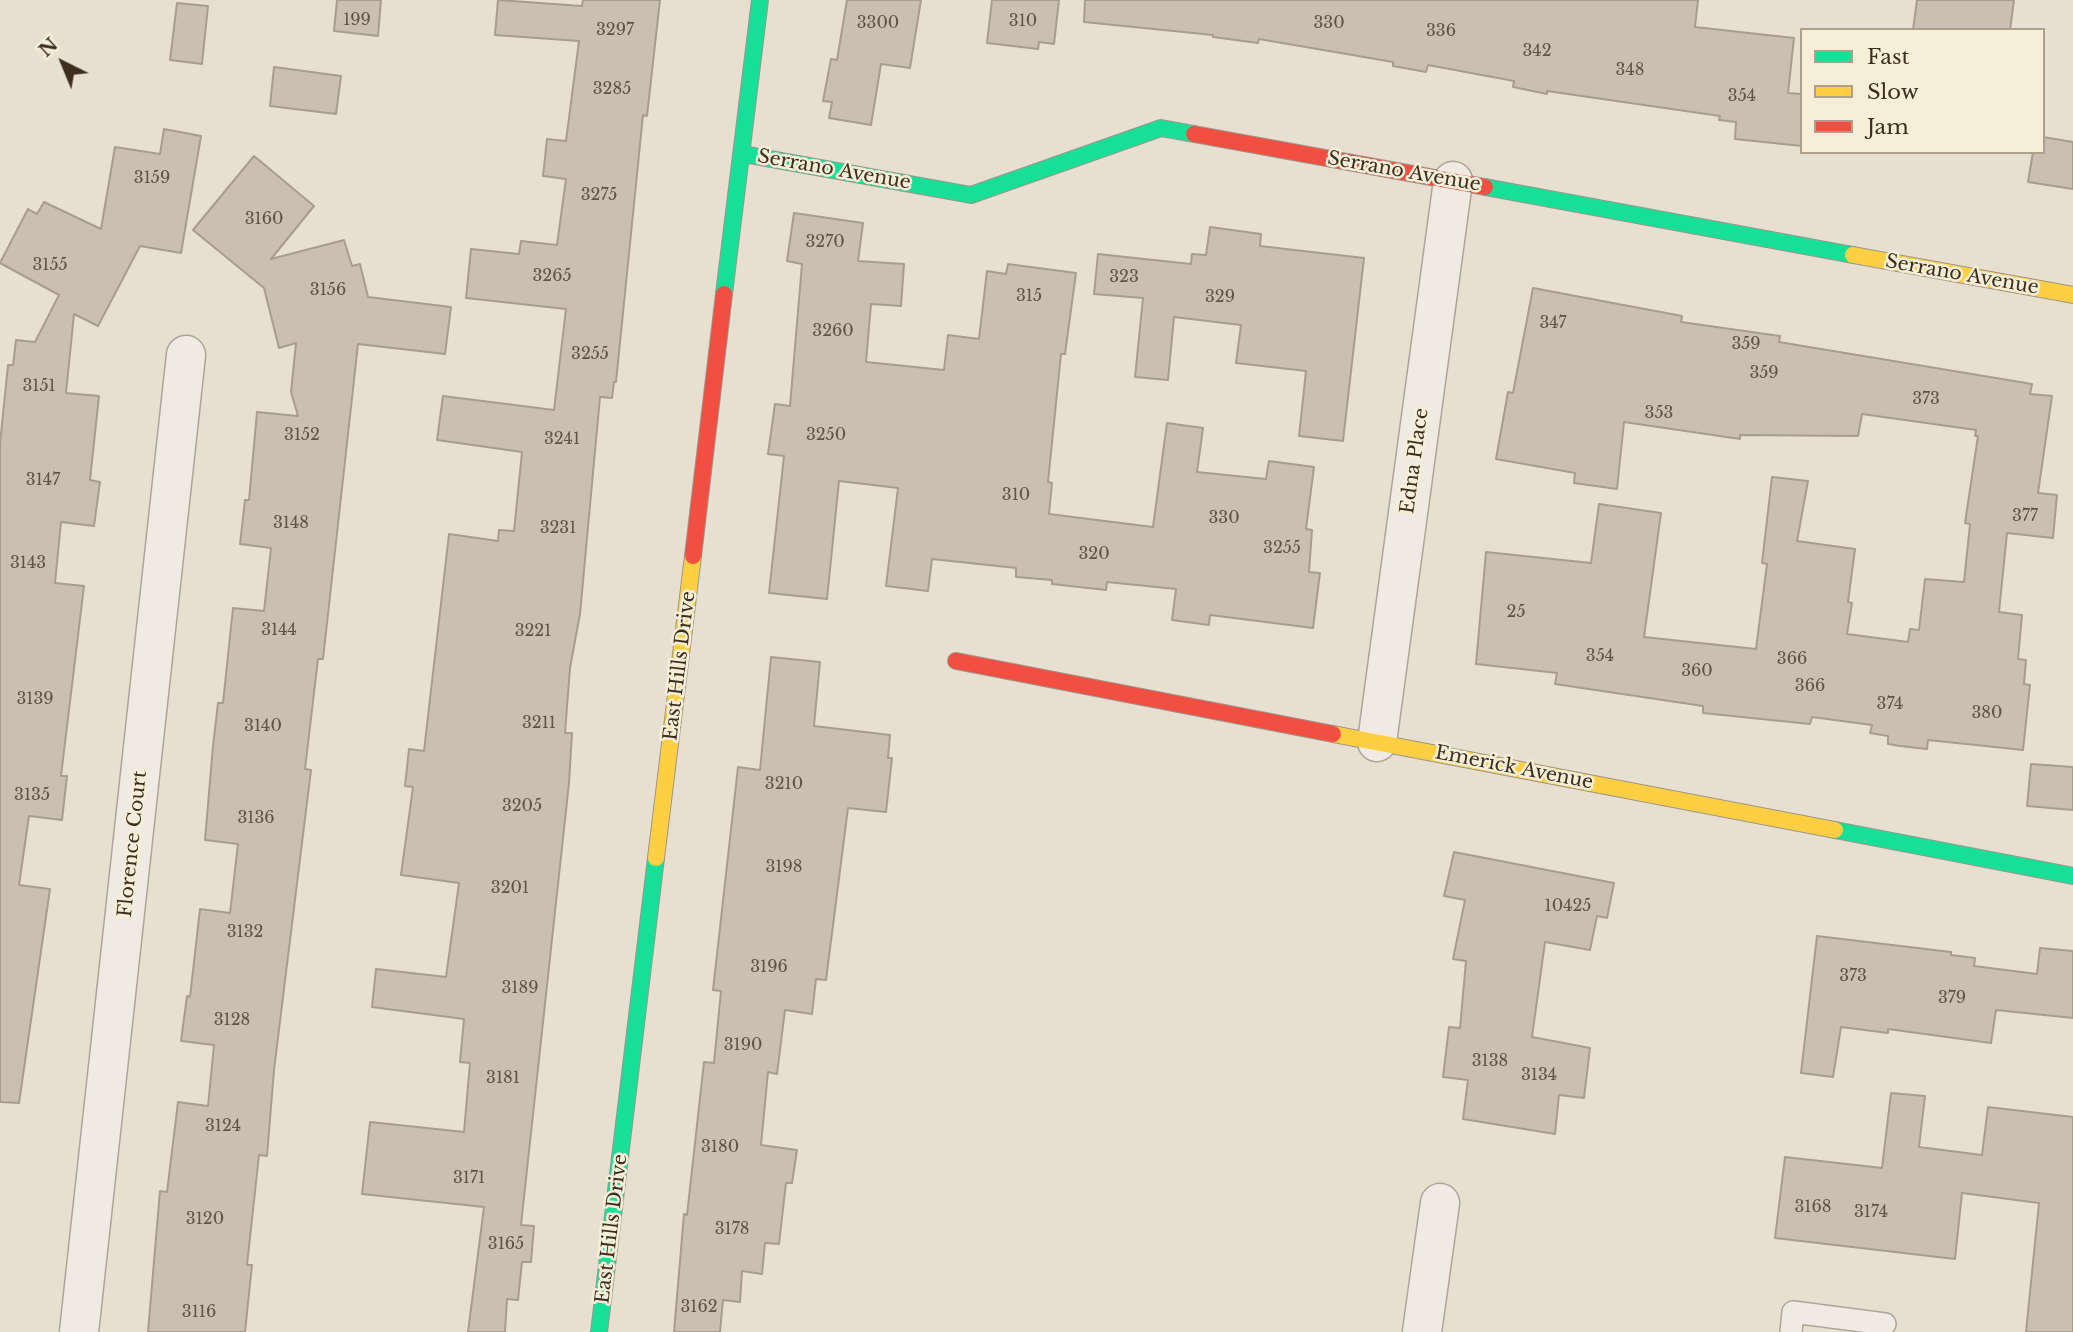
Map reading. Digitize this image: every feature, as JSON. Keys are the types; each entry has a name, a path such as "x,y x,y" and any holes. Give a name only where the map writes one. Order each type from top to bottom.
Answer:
{"street":[{"name":"East Hills Drive","path":"599,1332 760,0"},
{"name":"Serrano Avenue","path":"743,154 971,195 1161,128 2073,295"},
{"name":"Edna Place","path":"1377,742 1453,181"},
{"name":"Florence Court","path":"79,1332 186,355"},
{"name":"Emerick Avenue","path":"956,661 2073,876"},
{"path":"1422,1332 1440,1203"}],"lane":[{"path":"1791,1332 1793,1312 1885,1324"}],"building":[{"path":"337,0 381,0 378,36 334,31"},
{"path":"498,0 582,6 583,0 660,0 647,116 643,115 616,382 612,398 600,397 580,614 570,668 565,733 572,733 569,783 521,1225 534,1226 531,1262 522,1262 518,1300 507,1299 505,1332 468,1332 484,1207 362,1194 370,1122 464,1132 470,1063 460,1062 464,1019 372,1007 376,969 446,977 459,883 401,875 413,787 405,786 409,749 424,751 449,534 498,541 499,530 514,531 522,452 437,440 443,396 554,410 566,309 466,298 471,249 519,254 521,241 557,245 566,179 543,176 547,139 566,141 579,41 495,35"},
{"path":"847,0 921,0 910,68 881,64 871,125 829,118 832,102 823,101 831,59 837,60"},
{"path":"992,0 1059,0 1054,44 1039,42 1038,49 987,43"},
{"path":"1085,0 1698,0 1695,27 1794,38 1788,93 1800,94 1800,146 1735,139 1736,122 1719,120 1720,116 1547,91 1547,94 1513,87 1514,81 1428,65 1426,72 1393,66 1393,62 1259,39 1258,43 1213,35 1084,22"},
{"path":"1917,0 2014,0 2010,28 1913,28"},
{"path":"177,3 208,6 202,64 170,60"},
{"path":"274,67 341,76 336,114 270,106"},
{"path":"164,129 201,136 181,253 140,246 98,326 74,314 66,393 99,396 90,480 100,482 94,526 61,522 55,583 84,586 61,776 67,776 62,820 29,816 19,885 50,889 19,1103 0,1102 0,444 8,365 13,365 16,340 35,342 59,295 0,263 28,209 37,214 44,202 101,229 115,147 160,154"},
{"path":"2045,137 2073,142 2073,189 2028,182 2033,154 2045,154"},
{"path":"254,156 314,206 271,259 344,240 352,266 360,264 368,297 451,307 445,354 358,344 323,659 318,659 305,769 311,770 274,1070 267,1156 259,1155 247,1265 252,1265 245,1332 148,1332 160,1191 167,1192 178,1102 208,1106 214,1045 181,1041 187,996 190,997 200,909 230,913 238,844 205,840 218,703 223,703 233,608 264,611 271,548 240,544 245,500 249,500 257,412 298,416 291,392 296,343 279,348 264,288 193,230"},
{"path":"794,213 863,223 858,261 904,264 901,306 871,304 866,362 944,370 948,335 979,339 987,271 1006,274 1008,264 1076,273 1065,354 1061,354 1048,482 1052,483 1049,514 1153,527 1167,423 1203,428 1197,472 1266,479 1269,461 1314,467 1306,529 1312,530 1309,572 1320,573 1313,628 1210,615 1209,625 1172,620 1176,589 1107,582 1106,590 1052,584 1052,580 1016,577 1016,568 932,559 928,591 886,586 898,488 839,481 827,599 769,593 784,456 768,454 775,404 790,406 802,264 787,261"},
{"path":"1210,227 1261,234 1260,246 1364,258 1343,441 1299,436 1306,371 1236,363 1241,325 1174,317 1168,380 1135,377 1143,298 1094,294 1098,254 1191,264 1192,254 1206,255"},
{"path":"1533,288 1682,316 1681,322 1780,336 1779,342 2032,384 2030,394 2052,396 2038,493 2057,495 2053,538 2007,533 1999,612 2022,615 2018,659 2026,660 2024,684 2030,685 2023,750 1928,740 1927,749 1900,746 1888,744 1888,736 1870,733 1872,725 1812,717 1810,724 1703,713 1703,706 1555,684 1557,673 1476,664 1486,552 1591,563 1599,504 1661,513 1644,637 1756,649 1767,564 1762,563 1772,477 1808,481 1797,541 1855,549 1847,634 1908,642 1910,629 1919,630 1925,579 1964,582 1970,524 1965,523 1978,436 1975,436 1976,430 1862,414 1858,436 1740,435 1740,439 1624,422 1617,489 1574,483 1575,473 1496,459 1508,392 1513,393"},
{"path":"771,657 820,662 814,726 890,735 888,758 892,758 886,812 848,808 826,980 816,979 812,1014 785,1010 777,1074 768,1072 761,1145 797,1150 792,1183 786,1183 779,1244 765,1243 762,1274 742,1271 740,1302 723,1300 720,1332 674,1332 684,1214 687,1215 704,1062 714,1063 721,991 713,990 738,767 760,770"},
{"path":"2031,764 2073,767 2073,810 2027,806"},
{"path":"1454,852 1614,883 1607,918 1597,916 1590,950 1545,942 1532,1037 1590,1048 1584,1098 1559,1095 1555,1134 1463,1119 1468,1080 1443,1077 1449,1027 1460,1028 1466,961 1453,959 1465,900 1444,896"},
{"path":"1817,936 1951,952 1951,955 1975,958 1974,966 2037,974 2040,948 2073,951 2073,1018 1996,1010 1991,1043 1888,1029 1888,1033 1841,1027 1833,1077 1801,1073"},
{"path":"1891,1093 1925,1096 1919,1147 1982,1155 1988,1107 2073,1117 2073,1332 2026,1332 2039,1203 1962,1193 1955,1259 1775,1238 1785,1157 1882,1168"}],"traffic: fast":[{"path":"724,294 760,0"},
{"path":"743,154 971,195 1161,128 1194,134"},
{"path":"1485,187 1853,255"},
{"path":"1835,830 2073,876"},
{"path":"599,1332 656,858"}],"traffic: slow":[{"path":"1853,255 2073,295"},
{"path":"656,858 693,556"},
{"path":"1333,734 1835,830"}],"traffic: jam":[{"path":"1194,134 1485,187"},
{"path":"693,556 724,294"},
{"path":"956,661 1333,734"}]}
